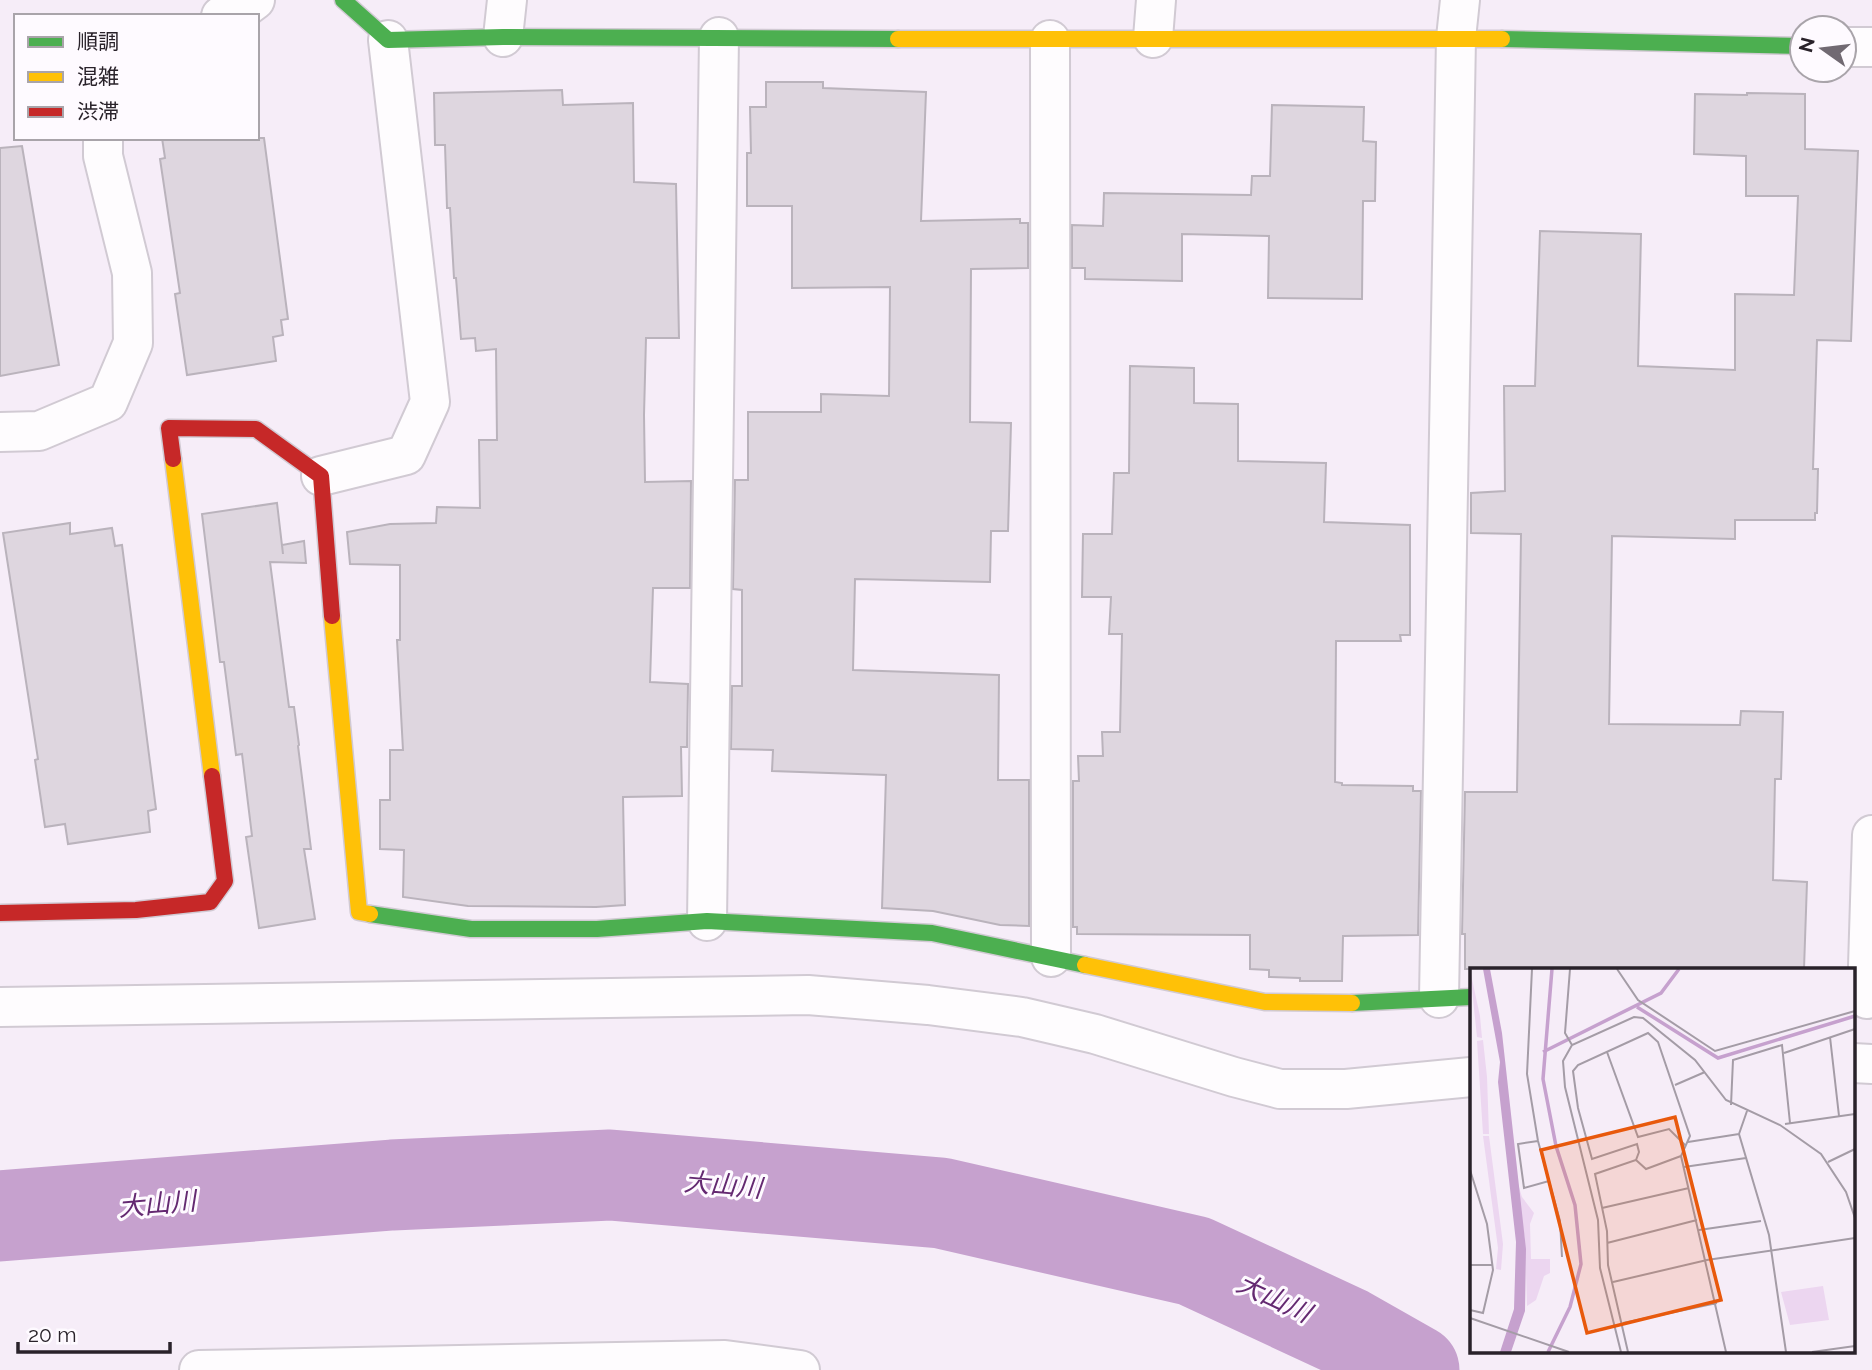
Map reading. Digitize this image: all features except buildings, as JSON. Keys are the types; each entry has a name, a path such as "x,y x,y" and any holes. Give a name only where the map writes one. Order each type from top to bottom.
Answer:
{"street":[{"path":"230,14 239,12 255,0"},
{"path":"321,477 406,455 430,402 388,40 343,0"},
{"path":"1153,38 1156,0"},
{"path":"0,912 136,910 210,902 225,881 169,428 256,429 321,477 359,912 471,929 597,929 707,921 932,933 1265,1002 1346,1003 1455,997 1457,38 1460,0"},
{"path":"388,40 505,18 719,37 1050,40 1457,38 1788,46"},
{"path":"707,921 719,37"},
{"path":"1050,40 1051,957"},
{"path":"0,432 39,431 108,402 133,343 132,273 103,156 103,140"},
{"path":"1864,999 1872,835"},
{"path":"0,1007 808,995 928,1005 1023,1017 1095,1034 1280,1089 1346,1089 1470,1077"},
{"path":"1854,1063 1872,1064"},
{"path":"199,1370 725,1360 800,1370"}],"waterway":[{"name":"大山川","path":"0,1216 392,1185 610,1175 941,1203 1194,1261 1347,1332 1414,1370"}],"traffic: fast":[{"path":"343,0 388,40 503,37 898,39"},
{"path":"1502,39 1788,46"},
{"path":"370,914 471,929 597,929 707,921 932,933 1085,965"},
{"path":"1352,1003 1470,997"}],"traffic: slow":[{"path":"898,39 1502,39"},
{"path":"173,459 212,776"},
{"path":"332,616 359,912 370,914"},
{"path":"1085,965 1265,1002 1352,1003"}],"traffic: jam":[{"path":"173,459 169,428 256,429 321,476 332,616"},
{"path":"0,913 136,910 210,902 225,881 212,776"}]}
